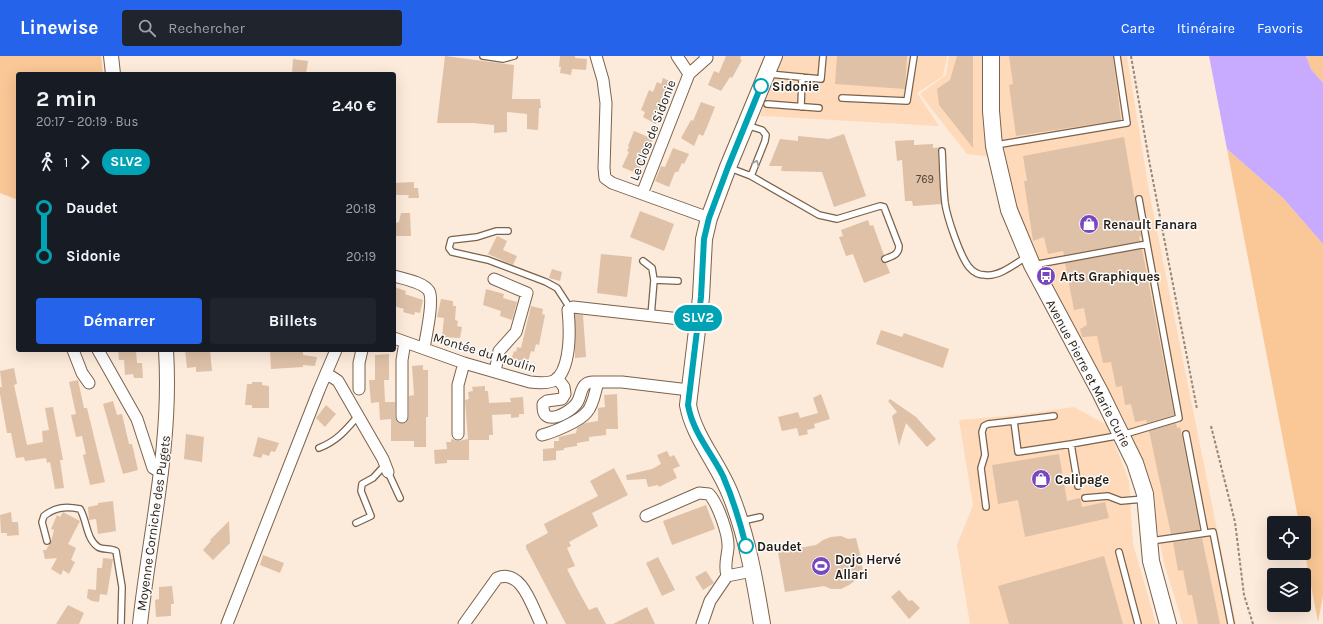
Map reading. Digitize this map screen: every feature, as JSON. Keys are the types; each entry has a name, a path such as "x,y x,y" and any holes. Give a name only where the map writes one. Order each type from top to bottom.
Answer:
{"main road":[{"path":"762,624 752,571 740,522 722,475 690,420 688,405 698,321 704,239 709,218 745,124 774,56"},
{"name":"Avenue Pierre et Marie Curie","path":"991,56 991,111 994,146 1009,210 1026,261 1141,480 1145,499 1149,542 1157,586 1168,624"}],"street":[{"path":"111,56 113,72"},
{"path":"596,56 603,80 606,103 605,178 612,183 709,218"},
{"name":"Le Clos de Sidonie","path":"642,194 689,74 678,56"},
{"path":"689,74 707,58 705,56"},
{"path":"396,277 422,286 429,292 431,300 424,348"},
{"path":"494,279 527,293 516,332 499,351 495,372"},
{"path":"689,390 622,382 588,382 584,385 578,402 574,407 560,415 551,417 546,415 543,410 543,404 547,401 562,399 565,394 564,387 558,378 568,350 568,310 570,308 573,307 698,321"},
{"name":"Montée du Moulin","path":"396,339 464,363 530,382 551,381 558,378"},
{"path":"402,417 402,360 405,342"},
{"path":"74,352 82,374 89,383"},
{"path":"99,352 137,419 153,468 162,473"},
{"name":"Moyenne Corniche des Pugets","path":"140,624 162,473 167,402 166,352"},
{"path":"227,624 335,352"},
{"path":"359,389 359,363 362,352"},
{"path":"458,434 458,385 464,363"},
{"path":"326,373 338,381 359,416 387,469"},
{"path":"542,435 552,432 583,416 592,403 598,382"},
{"path":"646,516 699,493 709,494 715,500 727,536 728,548 724,568 727,576"},
{"path":"702,624 710,600 727,576 752,571"},
{"path":"464,624 497,578 508,576 518,581 542,624"}],"lane":[{"path":"483,56 503,59 514,56"},
{"path":"767,73 821,78 823,56"},
{"path":"842,98 907,101 914,56"},
{"path":"994,146 1127,123 1117,56"},
{"path":"801,107 802,77"},
{"path":"767,104 820,108"},
{"path":"745,124 762,130 766,135 751,176"},
{"path":"942,151 945,203 964,260 976,273 985,276 995,274 1026,261 1147,244"},
{"path":"728,167 751,176 819,215 828,218 837,219 880,206 884,207 900,246 897,254 885,259"},
{"path":"1014,421 1018,452 1117,436 1179,418 1139,199"},
{"path":"508,231 496,231 477,237 451,240 449,248 452,252 488,260 546,282 557,288 570,308"},
{"path":"643,261 652,268 654,280 651,316"},
{"path":"654,280 678,281"},
{"path":"319,448 333,443 359,416"},
{"path":"986,507 981,468 985,455 982,432 984,426 988,424 1054,416"},
{"path":"1186,434 1205,533"},
{"path":"1071,444 1078,486"},
{"path":"356,523 371,516 361,491 362,484 387,469 400,498"},
{"path":"1085,498 1108,496 1121,501 1145,499"},
{"path":"47,541 42,522 44,516 58,508 80,509 83,514 86,528 96,545 100,548 111,548 116,551 122,587 121,624"},
{"path":"740,522 760,517"},
{"path":"1149,542 1213,532 1231,624"},
{"path":"1119,552 1138,624"}],"path":[{"path":"1131,56 1196,409"},
{"path":"1211,426 1235,522 1244,595 1253,624"}],"shaded area":[{"path":"0,56 101,56 103,72 16,72 16,199 0,193"},
{"path":"783,56 947,56 943,76 917,93 939,126 760,116"},
{"path":"949,56 1127,56 1149,191 1236,624 1183,624 1164,563 1146,474 1124,419 1021,227 1002,158 967,154 920,94 946,75"},
{"path":"1209,56 1306,56 1311,69 1323,83 1323,244 1283,198 1227,149"},
{"path":"1306,56 1323,56 1323,83 1311,69"},
{"path":"1227,149 1283,198 1323,244 1323,596 1318,622 1311,586 1311,568 1308,568 1306,560 1311,560 1311,516 1298,516"},
{"path":"1074,407 1107,425 1129,481 1133,544 1156,624 970,624 957,545 973,505 959,420 1018,415"}],"building":[{"path":"445,56 514,65 512,99 540,99 541,108 539,108 538,130 527,129 527,114 507,112 507,132 494,133 494,125 472,123 437,123"},
{"path":"560,56 575,56 575,58 587,59 586,70 572,69 571,75 560,73"},
{"path":"726,56 741,56 740,59 742,60 732,78 730,77 721,91 708,85 714,71 719,73"},
{"path":"837,56 907,56 905,89 835,84"},
{"path":"957,56 973,56 973,148 939,105 937,89 950,80"},
{"path":"1009,56 1113,56 1121,120 1016,136 1009,85 1013,84"},
{"path":"293,59 308,61 306,72 292,72"},
{"path":"663,78 674,83 661,118 659,118 656,124 643,117 645,112 641,110 649,90 653,92 657,82 661,84"},
{"path":"701,102 715,107 703,136 699,134 694,146 681,138 691,120 693,121"},
{"path":"634,131 653,139 638,174 622,167 629,152 627,151 628,146"},
{"path":"844,134 866,196 834,207 822,172 781,171 782,166 769,166 780,139 798,141 798,136 829,139"},
{"path":"1124,137 1141,236 1139,237 1140,241 1064,255 1063,251 1048,254 1044,237 1033,241 1024,181 1027,181 1023,156"},
{"path":"914,140 914,145 933,144 933,148 941,147 938,151 941,204 913,206 912,201 905,201 902,160 897,161 895,141"},
{"path":"673,148 689,154 684,164 682,163 678,172 675,172 669,187 655,181 661,166 665,167"},
{"path":"414,182 414,188 418,188 419,198 408,198 409,195 396,195 396,183"},
{"path":"640,211 674,224 664,251 630,237"},
{"path":"401,213 410,213 411,236 396,236 396,223 399,222"},
{"path":"868,220 870,226 873,225 884,255 881,261 886,263 890,273 864,283 853,254 846,256 839,237 843,236 841,230"},
{"path":"497,236 507,241 503,250 517,256 513,265 488,254"},
{"path":"1142,249 1174,415 1147,423 1146,420 1135,422 1131,404 1125,405 1122,386 1116,387 1111,362 1103,363 1097,336 1082,337 1080,329 1087,325 1084,308 1074,310 1065,263"},
{"path":"601,254 632,257 627,297 597,293"},
{"path":"552,269 562,272 560,281 549,278"},
{"path":"396,288 406,291 405,294 423,300 420,313 415,312 414,315 403,312 404,309 396,307"},
{"path":"486,289 504,294 503,298 517,302 512,320 500,316 501,311 483,305"},
{"path":"441,299 453,301 453,306 456,306 455,320 458,321 457,326 462,327 460,338 442,337 444,318 437,317"},
{"path":"531,306 543,309 542,314 545,315 539,345 536,344 534,352 531,351 528,362 511,360 517,347 521,348"},
{"path":"575,314 583,315 586,357 575,358"},
{"path":"881,330 902,337 904,333 949,349 943,368 876,344"},
{"path":"118,352 136,352 137,363 142,363 143,378 134,378 133,374 125,375 124,360 119,360"},
{"path":"185,352 210,352 212,371 196,372 196,367 187,368"},
{"path":"270,352 303,352 303,355 317,357 315,366 303,365 303,367 271,369"},
{"path":"389,354 389,380 384,380 385,402 395,402 395,417 399,423 405,423 409,417 409,396 414,395 412,366 423,365 423,370 428,370 428,417 426,417 426,447 414,447 414,441 391,441 391,419 380,420 379,402 371,403 369,380 375,380 375,355"},
{"path":"14,368 17,384 14,385 27,445 43,442 42,431 49,430 45,408 53,407 63,460 60,460 64,488 55,489 50,462 47,463 46,458 25,461 24,457 16,458 11,433 7,433 0,394 0,387 2,387 0,371"},
{"path":"78,380 84,408 87,408 105,482 90,485 83,455 86,454 82,436 76,437 71,415 76,414 69,382"},
{"path":"252,382 262,382 262,385 269,386 269,408 252,408 252,405 245,405 247,384 252,384"},
{"path":"485,386 485,391 488,391 489,403 511,402 510,398 523,397 524,414 519,414 519,417 511,418 511,414 492,415 493,435 489,435 489,440 469,440 469,460 447,460 447,463 435,464 434,450 447,449 446,442 451,442 451,439 458,441 468,439 465,400 469,399 468,392 473,391 472,387"},
{"path":"617,394 618,429 606,429 606,435 589,437 589,441 577,443 577,446 556,451 556,460 543,461 543,449 554,448 554,441 559,441 559,437 576,433 577,428 585,423 598,421 598,408 605,407 604,395"},
{"path":"821,394 830,419 814,424 815,428 807,430 808,434 799,436 797,428 782,431 778,417 798,412 800,418 818,413 813,398"},
{"path":"890,399 916,417 936,439 927,447 906,423 899,446 892,416 897,412 888,401"},
{"path":"113,401 117,415 122,414 129,444 132,444 138,470 123,474 103,404"},
{"path":"326,405 336,414 325,427 316,418"},
{"path":"1176,423 1177,428 1180,427 1200,530 1171,534 1149,431"},
{"path":"186,434 204,437 202,462 184,459"},
{"path":"258,437 279,443 275,452 271,451 269,456 263,454 261,458 253,456"},
{"path":"667,451 670,457 674,455 680,466 673,469 677,478 659,487 658,485 648,487 646,479 627,480 626,475 652,469 661,464 657,455"},
{"path":"1059,454 1067,501 1080,498 1082,507 1105,502 1109,518 1025,537 1018,500 998,504 992,465"},
{"path":"614,468 628,495 592,513 598,526 569,542 571,546 567,548 575,566 567,569 589,610 597,607 606,624 566,624 526,548 526,545 548,533 544,524 598,496 590,481"},
{"path":"113,501 116,531 98,534 96,519 89,520 88,507 98,505 98,503"},
{"path":"706,505 715,529 672,545 663,521"},
{"path":"11,512 12,522 18,522 19,535 7,536 7,533 1,533 0,515"},
{"path":"63,512 80,521 68,544 76,548 71,560 75,562 69,574 63,570 61,575 51,569 57,558 45,559 43,550 46,550 51,542 54,530 51,529 57,515 60,517"},
{"path":"229,521 230,543 213,560 203,550 211,541 210,540"},
{"name":"Dojo Hervé Allari","path":"841,536 848,539 856,538 862,562 863,579 856,580 841,589 831,589 824,586 785,592 778,552 816,545 831,537"},
{"path":"1202,538 1220,624 1198,624 1192,595 1188,595 1183,570 1178,571 1173,542"},
{"path":"263,555 284,563 280,573 260,565"},
{"path":"1104,556 1123,624 1009,624 998,586"},
{"path":"658,557 675,590 662,596 646,563"},
{"path":"103,558 113,559 107,595 100,594 99,602 92,601 87,598 88,589 96,590 97,568 102,568"},
{"path":"706,571 714,583 703,590 695,577"},
{"path":"172,586 174,604 171,604 171,616 156,617 155,600 159,599 159,587"},
{"path":"899,590 909,601 912,600 920,608 909,619 891,597"},
{"path":"68,605 84,613 79,624 56,624"},
{"path":"647,607 655,624 613,624"}],"bus line":[{"name":"SLV2","path":"746,546 732,496 722,475 690,420 688,405 701,297 704,239 709,218 761,86"}],"place":[{"name":"Sidonie","path":"761,86"},
{"name":"Renault Fanara","path":"1089,224"},
{"name":"Arts Graphiques","path":"1046,276"},
{"name":"Calipage","path":"1041,479"},
{"name":"Daudet","path":"746,546"},
{"name":"Dojo Hervé Allari","path":"821,566"}]}
